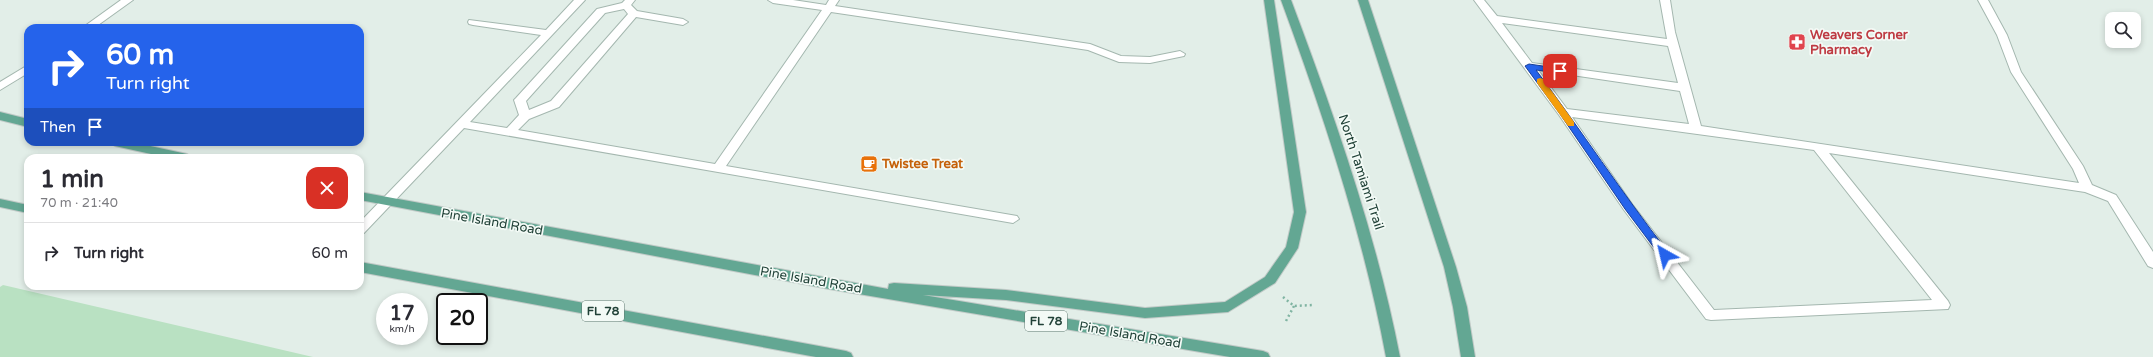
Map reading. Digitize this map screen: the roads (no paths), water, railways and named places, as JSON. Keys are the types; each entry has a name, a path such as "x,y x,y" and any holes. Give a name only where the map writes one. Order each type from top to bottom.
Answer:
{"main road":[{"path":"829,284 1006,295 1145,313 1228,306 1270,280 1292,248 1300,212 1269,0"},
{"name":"North Tamiami Trail","path":"1286,0 1332,124 1366,231 1385,308 1393,357"},
{"path":"1363,0 1450,267 1460,307 1468,357"},
{"path":"0,116 24,122"},
{"path":"134,146 170,154"},
{"name":"Pine Island Road","path":"364,197 829,284 1263,357"},
{"path":"0,203 24,208"},
{"name":"FL 78","path":"364,268 846,357"}],"street":[{"path":"93,24 128,0"},
{"path":"364,226 580,0"},
{"path":"773,0 831,4 1090,47 1119,59 1150,60 1180,54"},
{"path":"1479,0 1563,112 1628,207 1711,315 1943,305 1818,147"},
{"path":"1663,0 1696,129"},
{"path":"1983,0 2002,35 2016,72 2078,169 2087,188"},
{"path":"525,116 520,100 601,11 628,3 634,14"},
{"path":"718,168 831,4"},
{"path":"634,14 683,22"},
{"path":"509,133 525,116 555,104 634,14"},
{"path":"1493,19 1673,43"},
{"path":"473,22 548,33"},
{"path":"1529,66 1686,88"},
{"path":"0,87 24,71"},
{"path":"1563,112 1696,129 2087,188 2112,198 2153,263"},
{"path":"461,124 1013,218"}],"place":[{"name":"Weavers Corner Pharmacy","path":"1797,42"},
{"name":"Twistee Treat","path":"869,164"}]}
